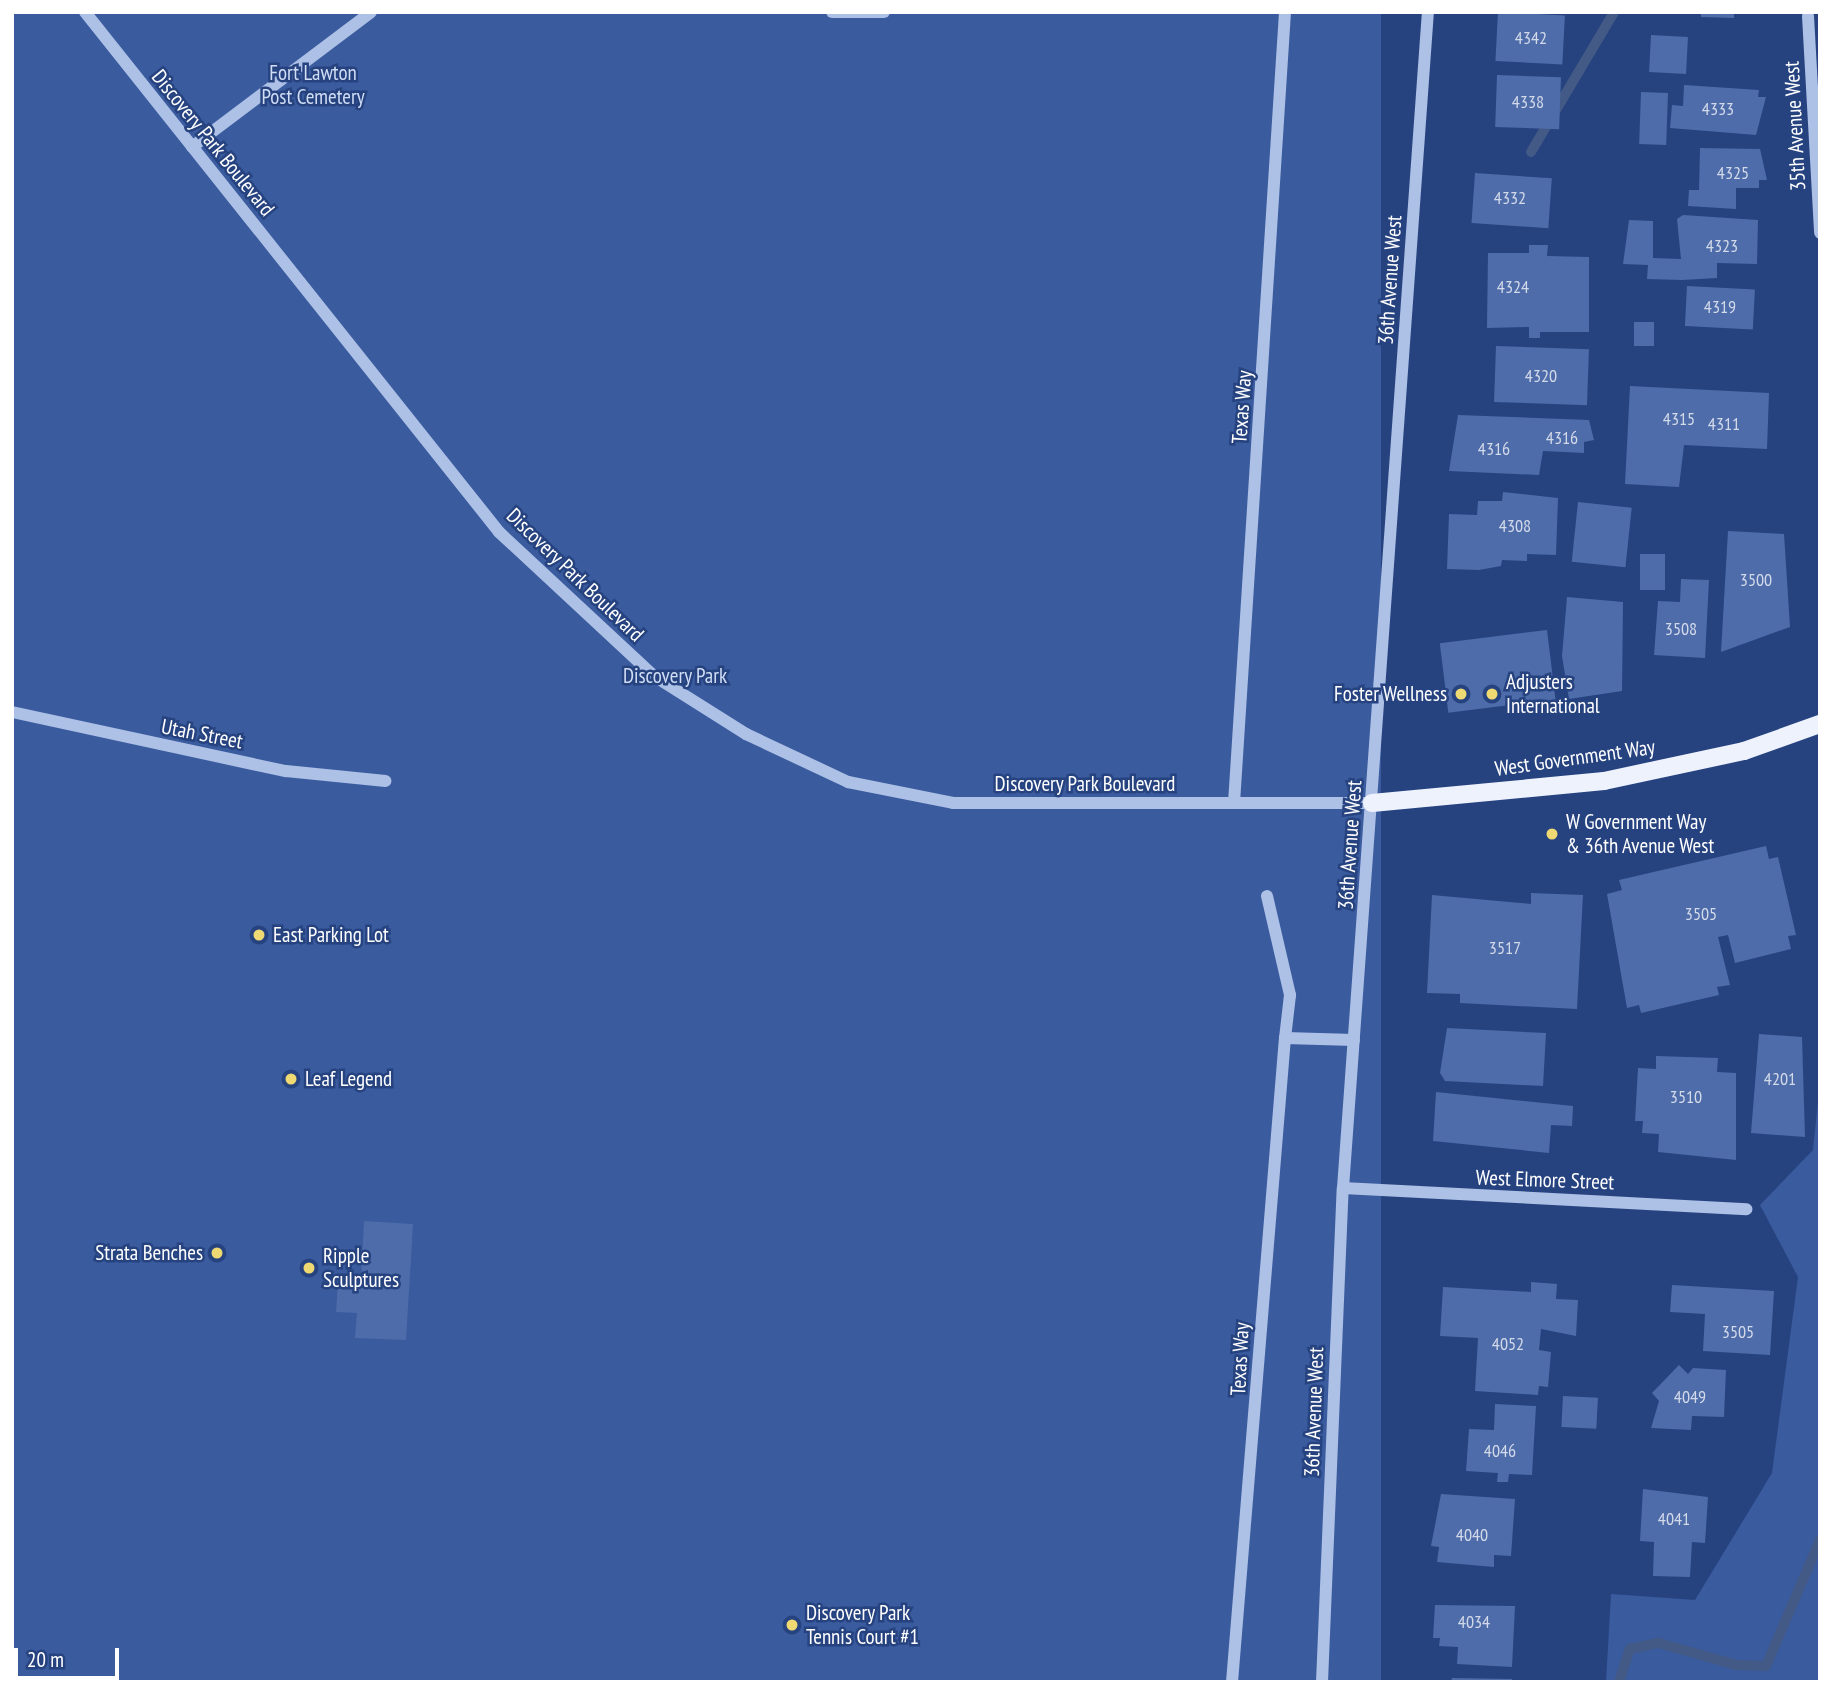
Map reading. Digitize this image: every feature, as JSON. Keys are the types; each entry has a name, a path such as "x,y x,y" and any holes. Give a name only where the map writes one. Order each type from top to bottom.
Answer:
{"main road":[{"name":"West Government Way","path":"1372,803 1604,781 1744,751 1820,724"}],"street":[{"name":"Discovery Park Boulevard","path":"85,12 499,532 654,676 746,734 848,782 953,803 1372,803"},
{"path":"192,147 371,12"},
{"path":"832,12 884,12"},
{"name":"Texas Way","path":"1234,803 1285,12"},
{"name":"36th Avenue West","path":"1322,1682 1343,1188 1428,12"},
{"name":"35th Avenue West","path":"1808,16 1820,233"},
{"name":"Utah Street","path":"12,712 286,771 386,781"},
{"name":"Texas Way","path":"1232,1682 1290,995 1267,896"},
{"path":"1285,1038 1354,1040"},
{"name":"West Elmore Street","path":"1343,1188 1746,1209"}],"green space":[{"name":"Discovery Park","path":"12,12 1381,12 1381,1682 12,1682"},
{"path":"1820,1082 1820,1682 1606,1682 1611,1594 1695,1600 1772,1473 1798,1277 1760,1205 1813,1150"}],"building":[{"path":"1498,12 1565,16 1562,64 1495,61"},
{"path":"1701,12 1734,12 1734,18 1701,17"},
{"path":"1651,35 1688,37 1686,74 1649,72"},
{"path":"1497,75 1561,77 1559,129 1495,127"},
{"path":"1684,85 1759,90 1758,97 1766,97 1756,135 1670,128 1672,105 1683,106"},
{"path":"1641,92 1668,93 1666,145 1639,144"},
{"path":"1700,148 1760,149 1767,180 1759,180 1759,188 1736,188 1736,209 1688,206 1689,190 1699,190"},
{"path":"1475,173 1552,178 1548,228 1472,223"},
{"path":"1683,215 1758,220 1757,264 1717,263 1717,278 1682,280 1647,279 1648,265 1623,264 1629,220 1653,221 1653,258 1681,259 1677,219"},
{"path":"1529,245 1548,245 1547,256 1589,257 1589,332 1540,332 1540,338 1529,338 1529,327 1487,328 1488,253 1529,253"},
{"path":"1687,286 1755,290 1753,330 1685,326"},
{"path":"1634,322 1654,322 1654,346 1634,346"},
{"path":"1496,346 1589,349 1587,405 1494,402"},
{"path":"1630,386 1769,393 1767,449 1684,445 1679,487 1625,484"},
{"path":"1458,415 1589,420 1594,440 1584,442 1584,453 1543,451 1539,475 1449,471"},
{"path":"1503,492 1558,498 1556,555 1527,554 1527,561 1502,560 1501,566 1479,570 1447,569 1449,514 1477,515 1478,501 1502,501"},
{"path":"1578,502 1632,508 1625,567 1572,562"},
{"path":"1728,531 1784,534 1790,627 1721,652"},
{"path":"1640,554 1665,554 1665,590 1640,590"},
{"path":"1681,579 1709,580 1705,658 1654,655 1658,601 1680,602"},
{"path":"1567,597 1623,602 1622,691 1569,699 1562,656"},
{"path":"1547,630 1556,699 1448,713 1440,643"},
{"path":"1766,846 1769,859 1778,857 1796,935 1788,936 1791,949 1735,963 1728,935 1718,937 1730,985 1717,987 1719,995 1641,1013 1639,1005 1627,1008 1607,894 1622,890 1619,880"},
{"path":"1531,893 1583,895 1577,1009 1460,1003 1460,994 1427,993 1432,895 1531,904"},
{"path":"1447,1028 1546,1033 1543,1086 1445,1081 1440,1073"},
{"path":"1759,1034 1802,1037 1805,1137 1751,1133"},
{"path":"1656,1056 1718,1058 1717,1072 1736,1073 1736,1160 1658,1152 1659,1134 1642,1133 1643,1121 1635,1121 1638,1068 1656,1069"},
{"path":"1436,1092 1573,1106 1572,1126 1551,1125 1549,1153 1433,1141"},
{"path":"364,1221 413,1224 406,1340 355,1338 357,1313 336,1312 338,1281 361,1282"},
{"path":"1531,1282 1557,1284 1556,1299 1578,1300 1576,1336 1541,1329 1539,1350 1551,1352 1548,1387 1539,1386 1538,1395 1475,1391 1478,1338 1440,1336 1443,1287 1531,1292"},
{"path":"1672,1285 1774,1291 1770,1355 1703,1351 1705,1314 1670,1312"},
{"path":"1679,1365 1688,1374 1693,1368 1726,1370 1724,1417 1692,1416 1691,1430 1651,1428 1659,1401 1652,1393"},
{"path":"1563,1396 1598,1398 1596,1429 1561,1427"},
{"path":"1495,1404 1536,1406 1532,1475 1509,1474 1508,1482 1497,1482 1498,1473 1466,1471 1469,1429 1494,1430"},
{"path":"1643,1489 1708,1497 1705,1543 1692,1542 1690,1577 1653,1576 1654,1542 1640,1541"},
{"path":"1441,1494 1515,1499 1511,1556 1494,1555 1494,1567 1437,1562 1439,1547 1431,1546"},
{"path":"1435,1605 1515,1606 1512,1667 1457,1664 1458,1647 1439,1646 1440,1638 1433,1638"},
{"path":"1452,1678 1512,1679 1512,1682 1451,1682"}],"waterway":[{"path":"1531,152 1614,12"},
{"path":"1619,1682 1630,1649 1659,1643 1736,1665 1766,1666 1820,1540"}],"place":[{"name":"Foster Wellness","path":"1461,694"},
{"name":"Adjusters International","path":"1492,694"},
{"name":"W Government Way & 36th Avenue West","path":"1552,834"},
{"name":"East Parking Lot","path":"259,935"},
{"name":"Leaf Legend","path":"291,1079"},
{"name":"Strata Benches","path":"217,1253"},
{"name":"Ripple Sculptures","path":"309,1268"},
{"name":"Discovery Park Tennis Court #1","path":"792,1625"}],"park label":[{"name":"Fort Lawton Post Cemetery","path":"313,85"}]}
